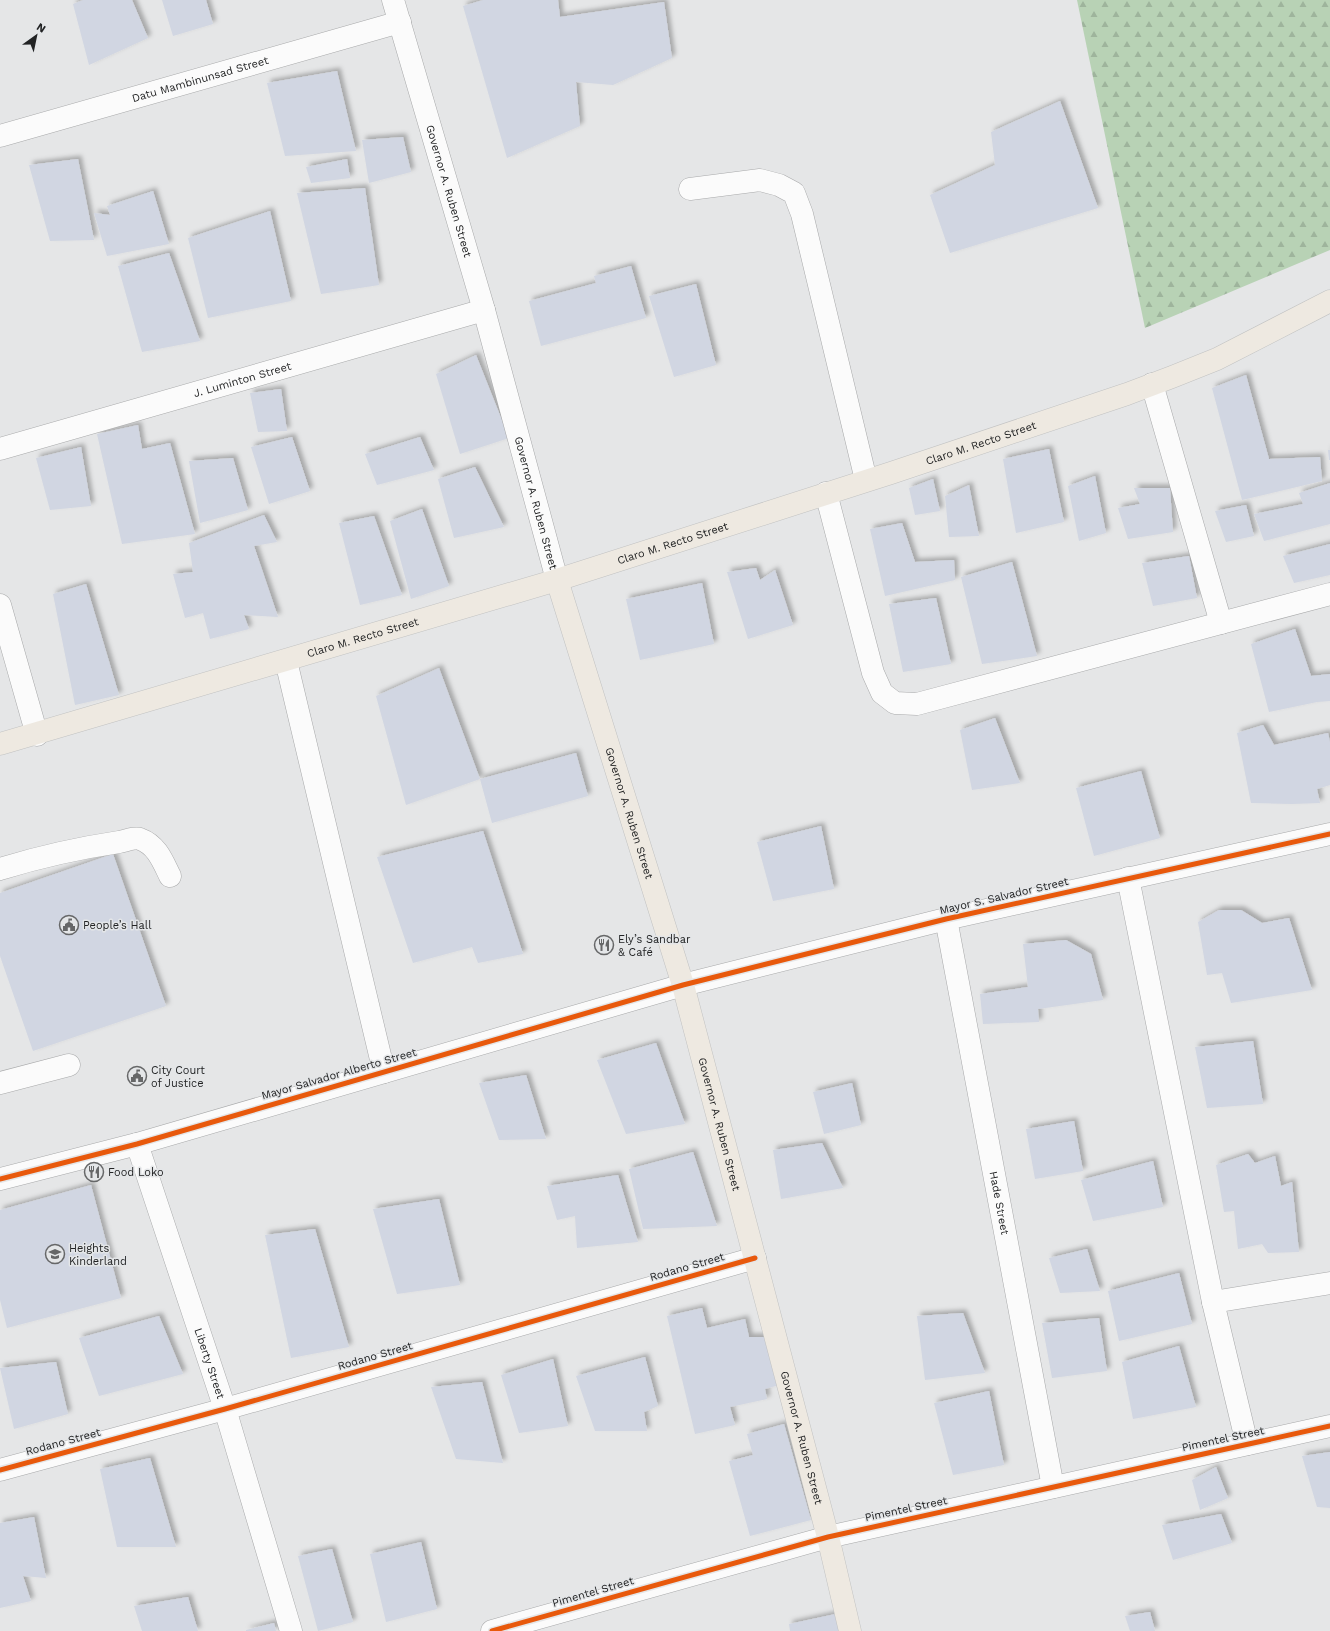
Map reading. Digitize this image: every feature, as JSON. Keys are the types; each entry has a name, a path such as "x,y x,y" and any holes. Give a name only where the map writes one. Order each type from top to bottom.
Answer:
{"main road":[{"name":"Claro M. Recto Street","path":"0,744 37,735 557,580 866,480 1152,384 1217,359 1330,301"},
{"name":"Governor A. Ruben Street","path":"557,580 683,985 828,1537 850,1631"}],"street":[{"name":"Governor A. Ruben Street","path":"393,0 484,310 557,580"},
{"name":"Datu Mambinunsad Street","path":"0,136 400,22"},
{"path":"690,189 760,180 779,185 794,193 802,214 866,480"},
{"name":"J. Luminton Street","path":"0,449 484,310"},
{"path":"1152,384 1220,623"},
{"path":"826,493 873,673 882,693 895,703 917,704 1330,594"},
{"path":"0,605 37,735"},
{"path":"286,661 384,1072"},
{"name":"Mayor S. Salvador Street","path":"683,985 946,919 1330,834"},
{"path":"0,870 57,854 138,838 151,844 160,856 170,876"},
{"path":"1128,878 1212,1302 1247,1444"},
{"name":"Hade Street","path":"946,919 1053,1487"},
{"name":"Mayor Salvador Alberto Street","path":"0,1179 137,1144 683,985"},
{"path":"0,1083 69,1065"},
{"name":"Liberty Street","path":"137,1144 225,1409 291,1631"},
{"name":"Rodano Street","path":"0,1470 225,1409 755,1258"},
{"path":"1212,1302 1330,1283"},
{"name":"Pimentel Street","path":"492,1631 828,1537 1330,1426"}],"green space":[{"path":"1077,0 1330,0 1330,250 1145,328"}],"building":[{"path":"83,0 132,0 148,38 89,65 73,4"},
{"path":"162,0 206,0 213,24 173,36"},
{"path":"483,0 558,0 560,17 664,2 672,58 613,85 576,82 580,126 507,158 463,6"},
{"path":"337,71 356,151 285,156 267,83"},
{"path":"1060,101 1098,208 950,253 930,195 995,165 991,132"},
{"path":"403,137 411,172 369,183 362,140"},
{"path":"78,159 94,240 50,241 29,165"},
{"path":"347,159 350,178 311,183 306,167"},
{"path":"365,188 379,285 321,294 297,193"},
{"path":"153,191 169,244 107,256 94,213 110,215 107,206"},
{"path":"270,211 291,301 208,318 188,238"},
{"path":"169,253 200,341 142,352 118,266"},
{"path":"631,266 646,318 541,346 529,301 596,283 594,276"},
{"path":"696,284 716,365 674,377 649,296"},
{"path":"476,355 509,438 460,454 436,374"},
{"path":"1246,375 1269,459 1320,457 1322,481 1242,500 1212,388"},
{"path":"281,389 287,431 258,432 250,393"},
{"path":"138,425 142,449 170,443 195,534 122,544 97,434"},
{"path":"292,437 310,491 269,504 251,447"},
{"path":"420,437 434,470 377,485 365,454"},
{"path":"81,447 91,506 50,510 36,458"},
{"path":"1049,449 1064,522 1016,533 1003,459"},
{"path":"1328,450 1330,450 1330,460 1329,460"},
{"path":"233,458 248,510 200,523 189,461"},
{"path":"475,467 504,527 454,538 438,479"},
{"path":"1095,476 1106,533 1079,541 1068,486"},
{"path":"933,479 940,511 915,515 909,488"},
{"path":"1330,483 1330,524 1264,541 1254,514 1303,504 1299,493"},
{"path":"969,485 979,536 949,537 945,496"},
{"path":"1134,488 1170,488 1173,532 1128,539 1118,508 1140,504"},
{"path":"1246,505 1254,536 1226,542 1215,511"},
{"path":"422,509 449,586 411,599 390,521"},
{"path":"264,515 277,542 254,546 278,617 244,615 249,629 210,639 203,613 185,618 173,574 193,572 189,543"},
{"path":"374,516 402,595 360,605 339,523"},
{"path":"902,523 915,562 954,560 955,580 885,596 870,529"},
{"path":"1330,544 1330,575 1294,583 1283,556"},
{"path":"1189,556 1197,598 1153,606 1142,563"},
{"path":"1012,562 1037,656 982,664 961,577"},
{"path":"756,568 760,580 775,570 793,625 748,639 727,572"},
{"path":"702,583 714,644 640,660 626,599"},
{"path":"86,584 119,695 75,705 53,594"},
{"path":"936,598 951,664 903,672 889,604"},
{"path":"1295,629 1311,676 1330,674 1330,701 1317,702 1269,712 1251,644"},
{"path":"439,668 480,779 406,805 376,696"},
{"path":"995,718 1020,783 972,790 960,730"},
{"path":"1263,725 1274,745 1328,733 1330,742 1330,785 1317,789 1320,803 1251,803 1237,733"},
{"path":"576,753 588,796 492,823 480,779"},
{"path":"1141,771 1160,838 1094,856 1076,788"},
{"path":"821,826 834,889 773,901 757,842"},
{"path":"483,831 523,954 478,963 472,947 413,963 377,857"},
{"name":"People’s Hall","path":"113,854 166,1006 33,1051 0,956 0,893"},
{"path":"1219,910 1241,910 1262,923 1289,918 1312,990 1231,1003 1222,973 1207,975 1198,922"},
{"path":"1066,940 1091,954 1103,1000 1038,1009 1039,1022 983,1024 980,994 1028,987 1023,944"},
{"path":"1253,1041 1263,1104 1207,1108 1195,1047"},
{"path":"656,1043 685,1124 626,1134 597,1060"},
{"path":"526,1075 546,1139 499,1140 479,1083"},
{"path":"852,1083 861,1125 824,1134 813,1092"},
{"path":"1074,1121 1083,1171 1035,1179 1026,1129"},
{"path":"822,1143 843,1188 781,1199 773,1150"},
{"path":"693,1152 717,1226 643,1229 629,1169"},
{"path":"1248,1154 1255,1163 1275,1156 1281,1186 1292,1182 1299,1252 1268,1253 1262,1244 1238,1249 1234,1211 1224,1212 1216,1165"},
{"path":"1153,1161 1163,1207 1093,1221 1081,1180"},
{"path":"618,1175 638,1242 577,1248 575,1216 557,1220 547,1186"},
{"name":"Heights Kinderland","path":"91,1185 121,1298 7,1328 0,1300 0,1210"},
{"path":"439,1199 460,1285 397,1294 373,1209"},
{"path":"315,1229 349,1347 291,1358 265,1235"},
{"path":"1087,1249 1100,1291 1060,1293 1049,1258"},
{"path":"1179,1273 1192,1324 1119,1341 1108,1291"},
{"path":"702,1308 707,1328 745,1319 749,1337 767,1337 779,1385 765,1389 767,1399 730,1407 735,1425 695,1434 667,1316"},
{"path":"963,1313 985,1373 925,1380 917,1316"},
{"path":"159,1316 183,1374 99,1396 79,1338"},
{"path":"1099,1318 1107,1371 1052,1378 1042,1323"},
{"path":"1179,1346 1196,1407 1133,1419 1122,1362"},
{"path":"645,1357 658,1406 644,1412 647,1431 595,1431 576,1376"},
{"path":"553,1359 568,1426 519,1433 501,1375"},
{"path":"56,1362 68,1414 14,1429 0,1368"},
{"path":"482,1382 503,1463 456,1459 431,1387"},
{"path":"989,1391 1004,1465 953,1475 934,1403"},
{"path":"784,1424 811,1520 750,1536 729,1461 753,1455 747,1434"},
{"path":"1330,1452 1330,1508 1317,1507 1302,1456"},
{"path":"150,1458 176,1547 117,1547 100,1469"},
{"path":"1216,1467 1228,1498 1200,1510 1192,1480"},
{"path":"1221,1514 1232,1543 1173,1560 1162,1525"},
{"path":"34,1517 46,1578 23,1576 31,1601 0,1608 0,1523"},
{"path":"421,1542 437,1609 386,1622 370,1554"},
{"path":"332,1549 353,1622 318,1631 298,1556"},
{"path":"188,1597 198,1631 142,1631 134,1606"},
{"path":"1150,1612 1155,1631 1130,1631 1125,1616"},
{"path":"840,1613 844,1631 790,1631 789,1624"},
{"path":"274,1623 276,1631 246,1631 246,1630"}],"cycle path":[{"path":"0,1179 137,1144 683,985 946,919 1330,834"},
{"path":"0,1470 225,1409 755,1258"},
{"path":"492,1631 828,1537 1330,1426"}],"place":[{"name":"People’s Hall","path":"69,925"},
{"name":"Ely’s Sandbar & Café","path":"604,945"},
{"name":"City Court of Justice","path":"137,1076"},
{"name":"Food Loko","path":"94,1172"},
{"name":"Heights Kinderland","path":"55,1254"}]}
